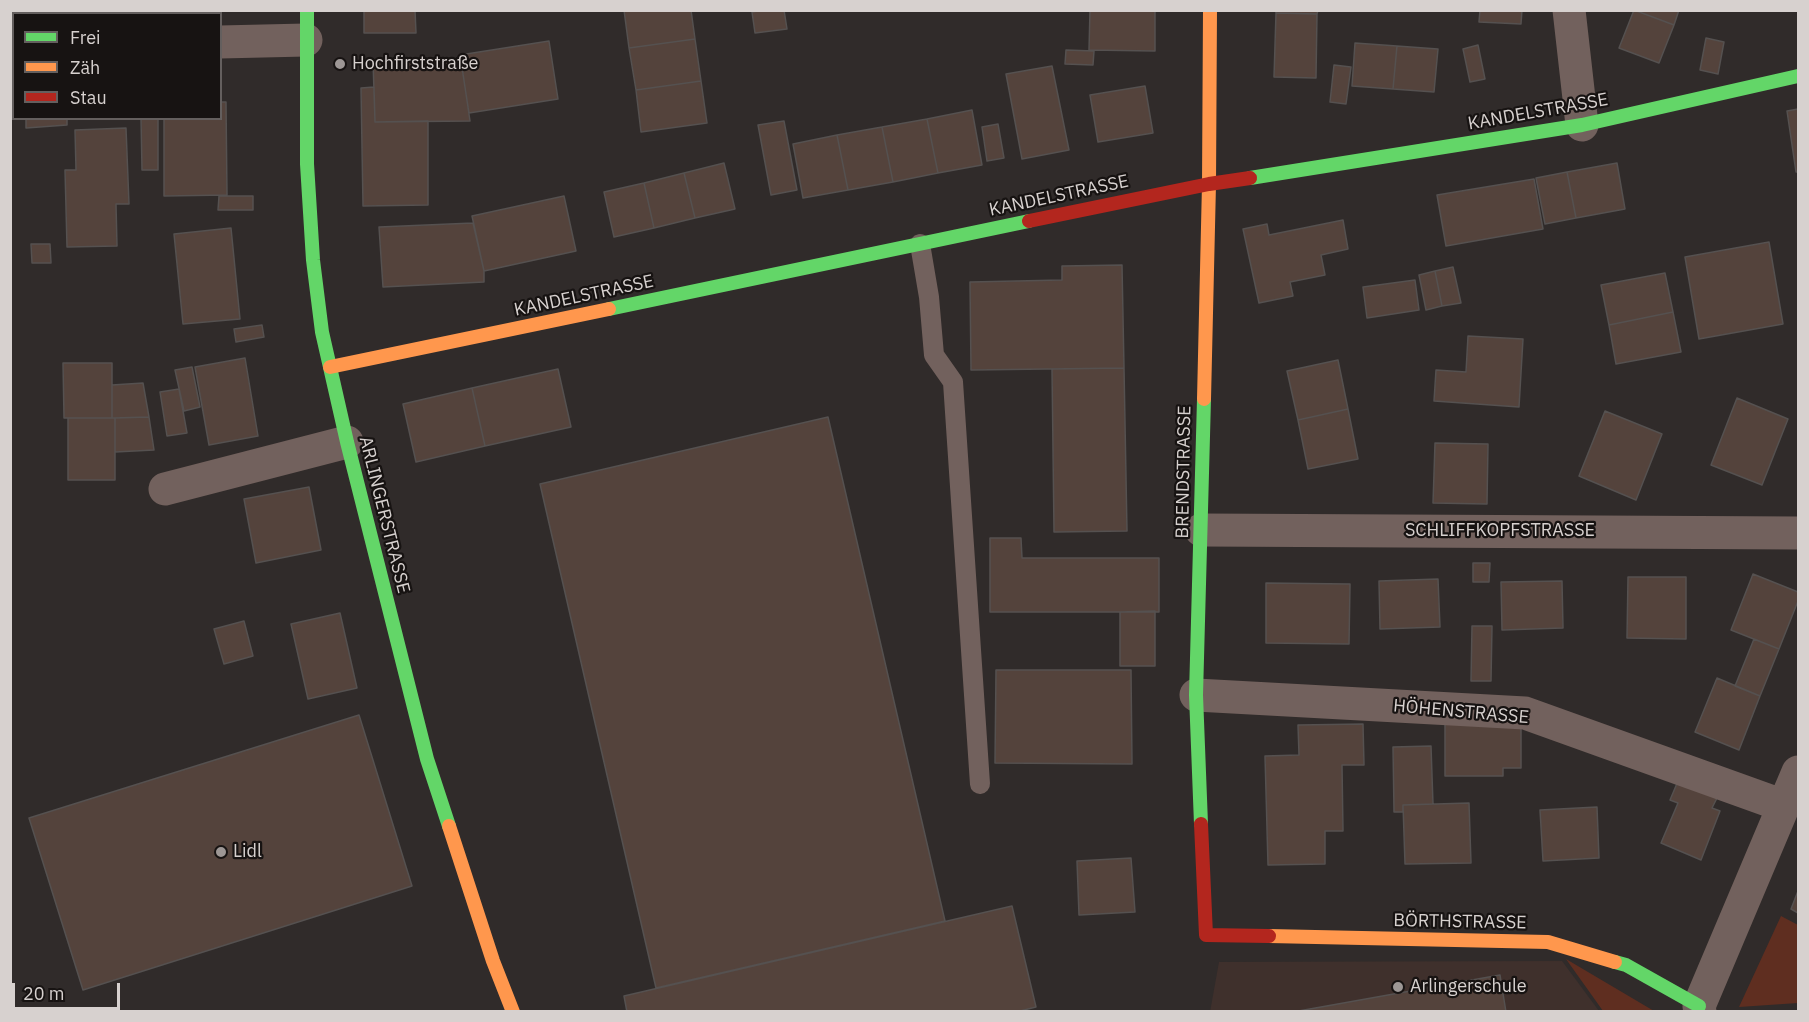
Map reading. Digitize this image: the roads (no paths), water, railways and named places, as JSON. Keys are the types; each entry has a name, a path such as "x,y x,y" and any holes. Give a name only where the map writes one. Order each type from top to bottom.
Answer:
{"street":[{"name":"BRENDSTRASSE","path":"1206,935 1196,695 1209,184 1210,10"},
{"path":"1569,10 1582,125"},
{"path":"222,42 306,25"},
{"name":"ARLINGERSTRASSE","path":"306,25 307,164 313,260 322,332 347,442 427,759 493,961 513,1011"},
{"name":"KANDELSTRASSE","path":"330,367 1209,184 1582,125 1798,76"},
{"path":"165,489 347,442"},
{"name":"SCHLIFFKOPFSTRASSE","path":"1201,530 1798,532"},
{"name":"HÖHENSTRASSE","path":"1196,695 1525,713 1784,806"},
{"path":"1699,1009 1798,772"},
{"name":"BÖRTHSTRASSE","path":"1206,935 1548,942 1626,965 1699,1009"}],"lane":[{"path":"920,244 934,355 953,382 980,784"}],"place":[{"name":"Hochfirststraße","path":"340,64"},
{"name":"Lidl","path":"221,852"},
{"name":"Arlingerschule","path":"1398,987"}]}
